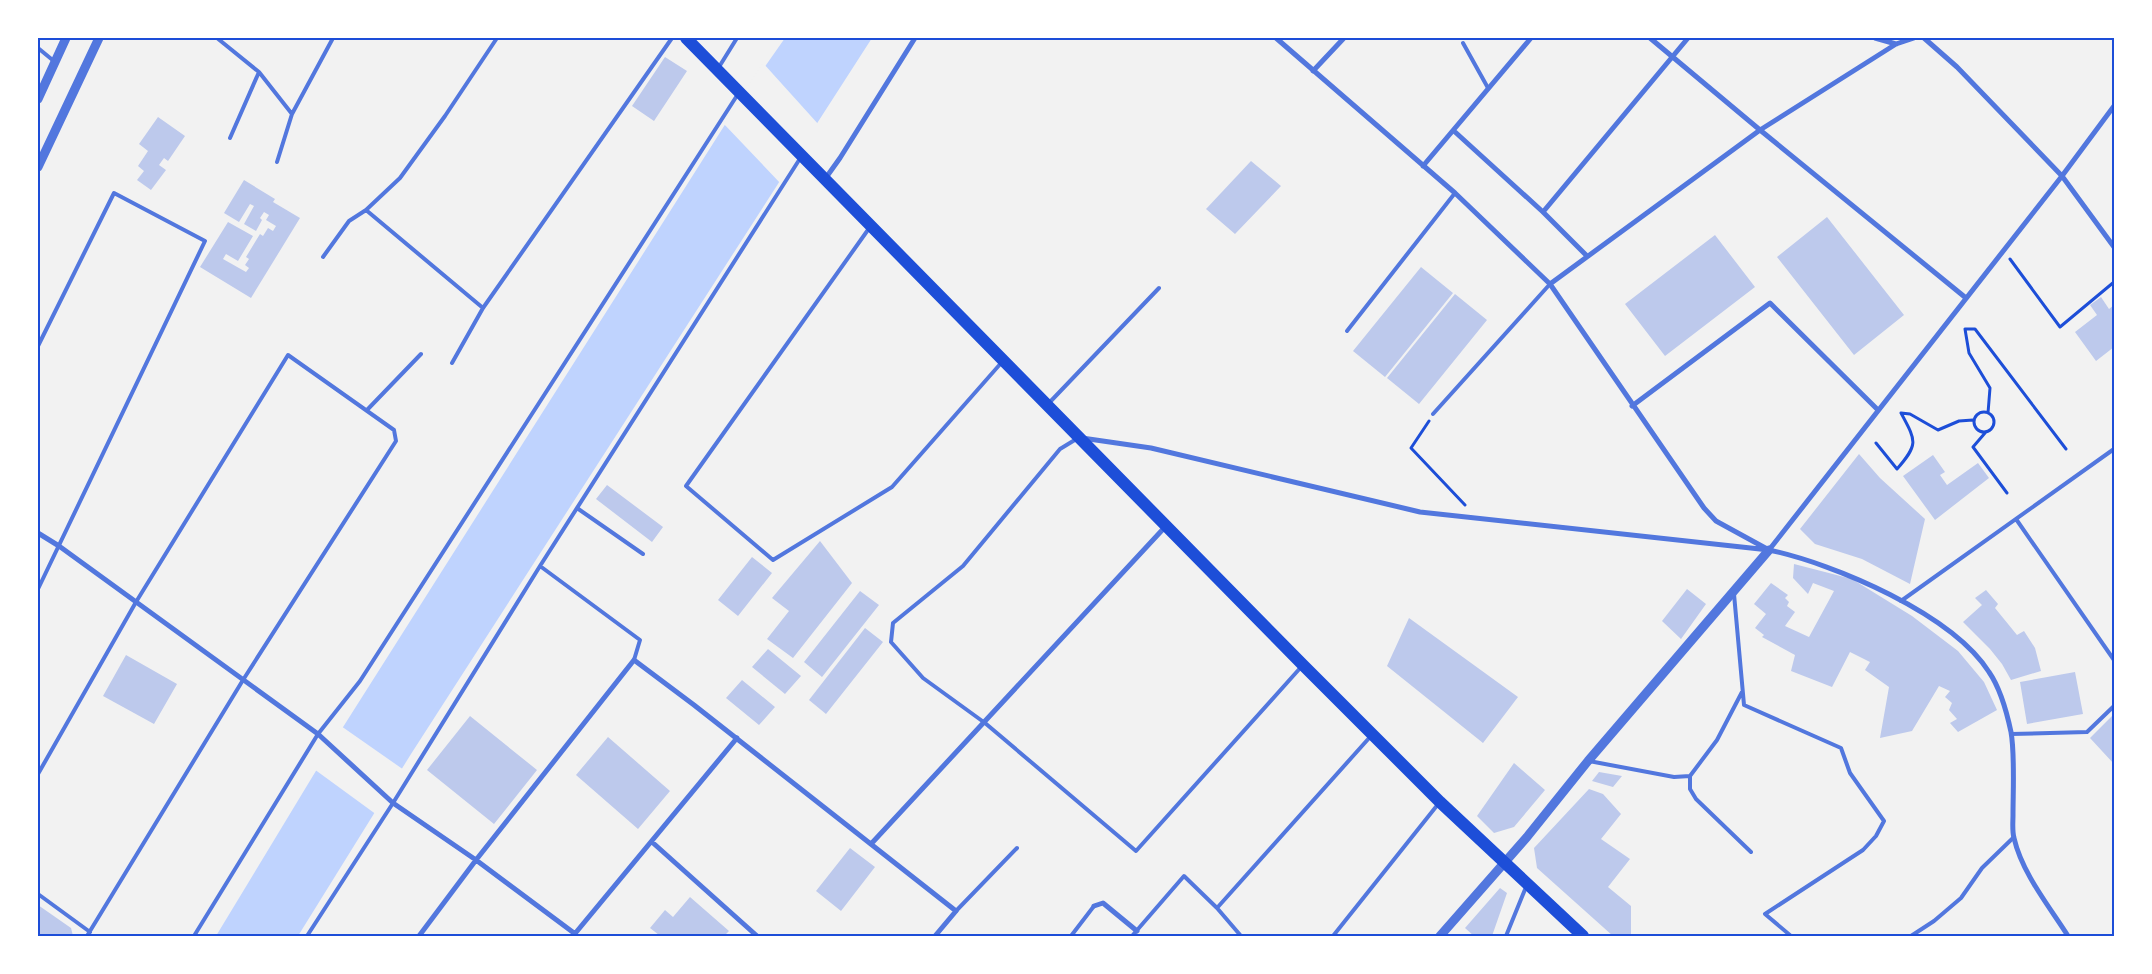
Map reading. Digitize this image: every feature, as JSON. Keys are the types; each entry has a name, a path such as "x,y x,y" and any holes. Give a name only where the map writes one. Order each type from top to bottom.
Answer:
{"main road":[{"path":"686,38 1303,665 1440,802 1583,936"}],"street":[{"path":"38,99 66,38"},
{"path":"38,167 99,38"},
{"path":"825,179 914,38"},
{"path":"1276,38 1455,193 1550,284 1632,406 1704,508 1716,521 1769,550"},
{"path":"1313,71 1344,38"},
{"path":"1423,166 1531,38"},
{"path":"1650,38 1966,298"},
{"path":"1543,212 1688,38"},
{"path":"1875,38 1896,44"},
{"path":"1550,284 1760,130 1896,44 1914,38"},
{"path":"1924,38 1957,67 2062,176 2114,247"},
{"path":"1440,936 1769,550 2062,176 2114,106"},
{"path":"1454,131 1543,212 1587,256"},
{"path":"1632,406 1770,303 1878,410"},
{"path":"1080,437 1150,448 1420,512 1786,553 1868,583 1960,638 1990,672 2005,709 2011,734 2014,837 2024,865 2068,936"},
{"path":"871,844 1166,526"},
{"path":"38,533 59,546 318,734 393,803 476,860 575,936 737,738"},
{"path":"419,936 476,860 634,660 737,738 956,911 935,936"},
{"path":"652,842 757,936"},
{"path":"1094,906 1103,903 1137,930"},
{"path":"748,936 752,932"}],"lane":[{"path":"217,38 259,72 292,114"},
{"path":"277,162 292,114 333,38"},
{"path":"323,257 349,221 366,210 400,178 445,116 497,38"},
{"path":"452,363 483,308 672,38"},
{"path":"718,69 736,38"},
{"path":"1463,43 1488,88"},
{"path":"38,48 55,62"},
{"path":"230,138 259,72"},
{"path":"194,936 318,734 360,681 741,93"},
{"path":"307,936 802,155"},
{"path":"38,346 114,193 205,241 38,589"},
{"path":"1347,331 1455,193"},
{"path":"366,210 483,308"},
{"path":"870,227 686,486 773,560 892,487 1004,361"},
{"path":"1433,414 1550,284"},
{"path":"1048,405 1159,288"},
{"path":"367,410 421,354"},
{"path":"38,774 136,602 288,355 394,430 396,441 243,680 87,936"},
{"path":"1080,437 1060,449 963,566 894,623 891,642 923,678 985,723 1136,851 1303,665"},
{"path":"1901,601 2114,449"},
{"path":"577,508 643,554"},
{"path":"2016,518 2114,660"},
{"path":"540,566 640,640 634,660"},
{"path":"1733,591 1744,705 1841,748 1850,774 1884,821 1876,836 1863,850 1765,914 1791,936"},
{"path":"1742,692 1718,740 1690,776 1690,788 1696,799 1751,852"},
{"path":"2011,734 2087,732 2114,706"},
{"path":"1217,908 1373,734"},
{"path":"1588,761 1674,777 1690,776"},
{"path":"1333,936 1440,802"},
{"path":"1911,936 1934,921 1960,898 1982,868 2014,837"},
{"path":"956,911 1017,848"},
{"path":"1132,936 1184,876 1217,908 1241,936"},
{"path":"1506,936 1526,884"},
{"path":"38,894 90,932"},
{"path":"1071,936 1094,906"}],"path":[{"path":"2003,250 2060,327 2114,282"},
{"path":"1988,413 1990,388 1969,353 1964,329 1975,329 2066,449"},
{"path":"1876,443 1898,469 1912,452 1914,436 1900,413 1910,414 1938,430 1959,421 1973,420 1981,411 1992,414 1995,425 1973,447 2007,493"},
{"path":"1433,414 1411,448 1466,506"},
{"path":"1973,420 1976,430 1985,433"}],"water":[{"path":"785,38 872,38 411,754 298,936 216,936 331,746 733,112"}],"pier":[{"path":"763,63 819,125 781,184 723,123"},
{"path":"341,726 404,770 377,815 314,769"}],"building":[{"path":"665,57 687,71 654,121 632,106"},
{"path":"158,117 185,136 168,161 164,158 159,165 166,170 151,190 137,180 144,171 138,166 148,151 139,144"},
{"path":"1251,161 1281,186 1235,234 1206,209"},
{"path":"244,180 275,199 273,202 300,218 251,298 200,267 228,222 253,236 238,261 226,254 223,259 246,272 249,268 245,265 249,259 246,257 260,234 263,236 268,228 273,231 276,226 266,220 269,215 264,212 256,231 244,224 254,206 250,204 239,222 224,213"},
{"path":"1827,217 1904,315 1854,355 1777,257"},
{"path":"1715,235 1755,287 1665,356 1625,304"},
{"path":"1421,267 1453,293 1385,377 1353,351"},
{"path":"1455,294 1487,320 1419,404 1387,378"},
{"path":"2101,297 2109,309 2114,305 2114,347 2096,361 2075,332 2097,315 2090,305"},
{"path":"1859,454 1880,478 1925,519 1910,584 1862,559 1815,544 1800,529"},
{"path":"1933,455 1945,472 1940,475 1947,485 1978,463 1989,478 1935,520 1903,476"},
{"path":"607,485 663,527 652,542 596,499"},
{"path":"820,541 852,583 793,658 767,639 789,611 772,598"},
{"path":"752,557 772,573 738,616 718,600"},
{"path":"1794,564 1852,579 1912,616 1958,651 1984,682 1997,710 1958,732 1950,723 1957,719 1949,710 1952,703 1945,697 1950,691 1939,686 1912,731 1880,738 1889,687 1865,670 1870,662 1850,652 1832,687 1791,671 1795,655 1762,637 1764,635 1755,628 1766,614 1754,604 1771,583 1788,595 1785,598 1789,602 1787,606 1795,612 1785,626 1809,637 1834,591 1813,583 1808,594 1793,578"},
{"path":"1687,589 1706,604 1681,639 1662,621"},
{"path":"1986,590 1998,604 1995,608 2017,635 2024,631 2035,648 2041,671 2011,680 2002,664 1990,649 1963,622 1982,605 1975,598"},
{"path":"860,591 879,605 822,677 804,662"},
{"path":"1409,618 1518,697 1483,743 1387,666"},
{"path":"865,628 883,642 826,714 809,700"},
{"path":"768,649 801,676 785,694 752,667"},
{"path":"126,655 177,684 154,724 103,696"},
{"path":"2075,672 2083,714 2027,724 2020,682"},
{"path":"742,680 775,707 759,725 726,698"},
{"path":"2114,714 2114,764 2090,738"},
{"path":"470,716 537,770 494,824 427,770"},
{"path":"608,737 670,791 638,829 576,775"},
{"path":"1514,763 1545,790 1514,827 1494,833 1477,816"},
{"path":"1599,772 1622,776 1613,787 1592,781"},
{"path":"1589,789 1603,794 1621,814 1601,839 1630,859 1608,887 1631,906 1631,936 1613,936 1537,868 1534,848"},
{"path":"850,848 875,867 841,911 816,891"},
{"path":"1500,888 1507,893 1492,936 1474,936 1465,928"},
{"path":"690,897 729,931 724,936 657,936 659,935 650,928 665,910 673,917"},
{"path":"38,905 71,928 73,936 38,936"}]}
